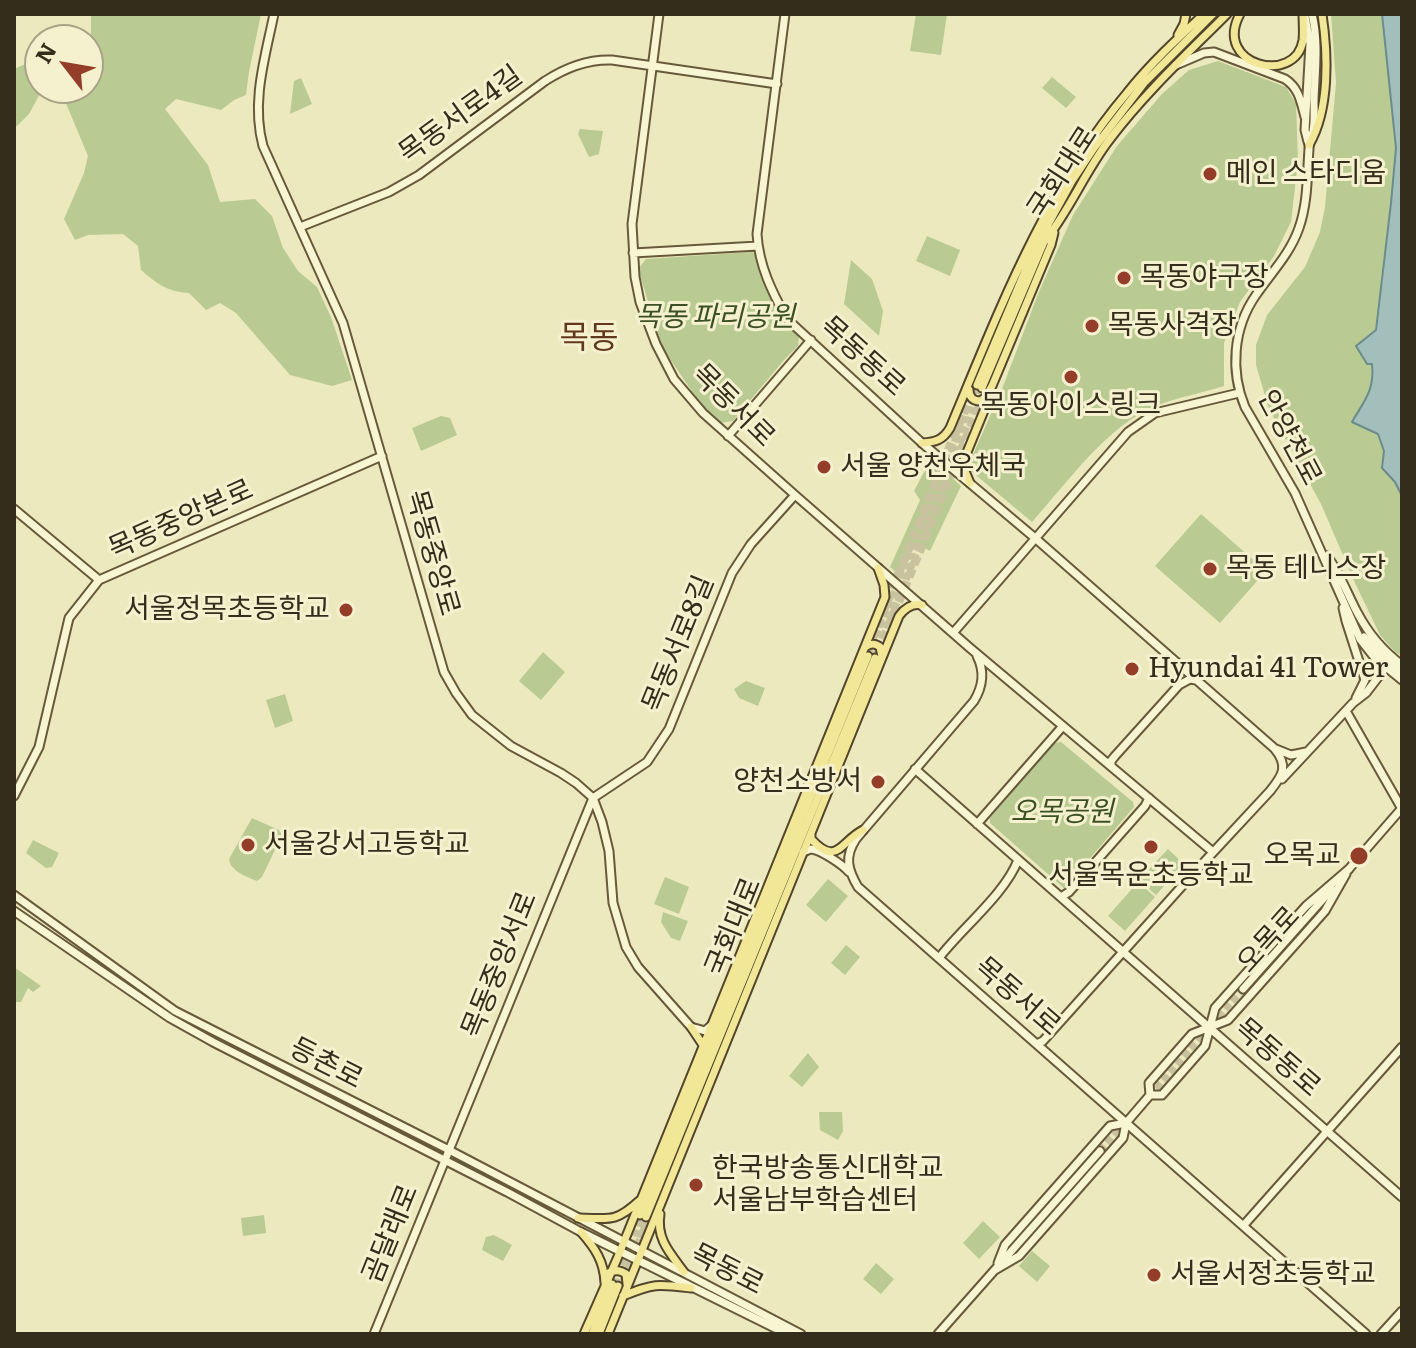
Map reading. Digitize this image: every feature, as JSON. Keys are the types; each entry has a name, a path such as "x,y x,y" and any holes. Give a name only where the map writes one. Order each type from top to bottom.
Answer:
{"main road":[{"name":"목동중앙로","path":"274,14 258,89 259,129 263,146 343,323 444,672 472,715 511,746 561,773 593,798"},
{"name":"목동서로","path":"659,14 632,224 633,253 640,302 674,379 703,413 878,568 1213,852"},
{"name":"목동동로","path":"785,14 757,234 763,269 787,319 922,443 1274,748"},
{"path":"922,443 945,437 977,384 1022,258 1056,194 1119,103 1183,28 1186,14"},
{"path":"1172,43 1204,14"},
{"name":"국회대로","path":"977,384 1034,250 1072,181 1101,137 1144,83 1213,14"},
{"name":"국회대로","path":"977,384 1044,242 1108,141 1145,96 1227,14"},
{"path":"1240,14 1234,32 1235,44 1242,54 1265,66 1278,66 1297,54 1303,42 1304,14"},
{"name":"안양천로","path":"1304,14 1310,44 1305,117 1309,145"},
{"name":"안양천로","path":"1312,14 1316,58 1308,189 1299,229 1279,266 1255,296 1239,330 1236,345 1239,393 1295,493 1360,639 1402,680"},
{"path":"1309,145 1318,131 1325,85 1327,63 1322,14"},
{"path":"1174,66 1204,53 1220,54 1246,64 1290,83 1298,92 1305,117"},
{"name":"목동서로4길","path":"300,227 389,192 419,175 565,68 598,59 777,84"},
{"path":"977,384 969,396 977,401 985,398 992,386 1051,245 1055,228"},
{"path":"633,253 758,246"},
{"path":"728,436 811,340"},
{"path":"970,483 963,462 992,386"},
{"path":"953,633 1137,424 1155,413 1239,393"},
{"name":"목동중앙본로","path":"14,509 99,580 382,456"},
{"name":"목동서로8길","path":"593,798 647,762 666,734 732,573 751,544 795,495"},
{"path":"1321,549 1337,569 1366,628 1402,665"},
{"path":"610,1272 639,1217 640,1200 885,597 878,568"},
{"path":"14,796 39,747 69,618 99,580"},
{"path":"1341,594 1346,621 1365,680 1353,703"},
{"path":"584,1334 616,1285 638,1260 812,831 875,658 899,616 908,607 922,605"},
{"path":"864,647 876,644 882,651 875,658"},
{"path":"850,872 850,848 979,692 982,671 970,648"},
{"name":"국회대로","path":"639,1217 875,658"},
{"path":"1037,1044 1270,791 1366,693 1388,665"},
{"name":"안양천로","path":"1388,665 1402,673"},
{"path":"1114,768 1111,761 1179,685 1190,679 1196,680"},
{"path":"1346,711 1402,809"},
{"path":"977,824 1063,726"},
{"path":"1274,748 1295,755 1308,751"},
{"path":"1270,791 1283,770 1283,762 1274,748"},
{"name":"목동동로","path":"915,769 1402,1197"},
{"path":"593,798 609,851 613,903 626,947 638,967 703,1045"},
{"name":"목동중앙서로","path":"449,1150 593,798"},
{"path":"1061,897 1069,892 1149,798"},
{"name":"오목로","path":"1150,1095 1162,1095 1205,1046 1215,1008 1240,986 1402,809"},
{"path":"812,831 812,841 830,852 840,850 852,836 863,830"},
{"name":"목동서로","path":"803,852 816,851 842,865 858,887 1366,1334"},
{"path":"939,958 995,894 1018,860"},
{"name":"오목로","path":"995,1270 1019,1256 1123,1138 1126,1123 1150,1095 1149,1083 1192,1034 1228,1020 1325,911 1349,869"},
{"name":"등촌로","path":"14,895 175,1011 633,1247"},
{"name":"등촌로","path":"14,911 170,1018 629,1256"},
{"path":"1240,986 1236,995 1239,998 1248,997"},
{"path":"691,1027 705,1031 712,1025"},
{"path":"1243,1226 1402,1047"},
{"name":"오목로","path":"995,1270 1005,1245 1110,1126 1126,1123"},
{"path":"1100,1138 1109,1138 1113,1143 1111,1151"},
{"name":"곰달래로","path":"374,1334 449,1150"},
{"name":"오목로","path":"938,1334 1100,1151"},
{"path":"578,1218 611,1219 622,1215 640,1200"},
{"path":"661,1204 661,1239 684,1272"},
{"path":"639,1217 633,1225 640,1231 652,1226"},
{"path":"581,1232 623,1296"},
{"name":"목동로","path":"633,1247 684,1272 787,1334"},
{"name":"목동로","path":"629,1256 779,1329 801,1334"},
{"path":"592,1334 616,1285 626,1274 616,1270 610,1272"},
{"path":"599,1334 616,1285 610,1272"},
{"path":"608,1334 623,1296 650,1285 691,1288"},
{"path":"1381,1334 1402,1311"}],"green space":[{"path":"91,14 261,14 246,95 221,110 176,99 165,109 208,165 220,202 255,199 272,216 283,248 298,271 317,287 331,317 352,380 332,386 290,375 236,313 220,303 206,310 189,293 169,289 141,270 138,246 123,234 88,235 75,240 64,219 88,156 66,104 104,104 104,24 91,24"},
{"path":"916,14 947,14 941,55 910,51"},
{"path":"1331,14 1402,14 1402,656 1380,635 1321,504 1269,409 1256,365 1256,345 1267,315 1305,267 1320,232 1336,83"},
{"path":"1218,61 1286,87 1296,104 1298,161 1291,222 1274,256 1240,302 1224,343 1224,386 1158,405 1122,426 1089,456 1032,522 971,471 971,459 1073,215 1117,146 1162,94 1189,70"},
{"path":"24,65 24,104 34,104 17,126 14,125 14,69"},
{"path":"1052,77 1076,97 1066,108 1042,88"},
{"path":"301,78 312,104 290,114 294,81"},
{"path":"580,129 603,131 599,154 589,157 578,134"},
{"path":"927,236 960,250 950,276 916,261"},
{"name":"목동 파리공원","path":"757,254 776,308 799,336 798,346 733,421 721,423 701,405 662,347 638,269 646,259"},
{"path":"851,260 872,279 883,311 879,336 844,304"},
{"path":"441,416 450,418 457,435 421,451 412,428"},
{"path":"931,459 961,486 930,551 920,546 908,549 904,569 899,575 890,567 920,500 914,491"},
{"name":"목동 테니스장","path":"1201,514 1266,571 1220,623 1155,566"},
{"path":"543,652 565,672 541,700 519,681"},
{"path":"746,681 765,688 758,706 739,698 734,689"},
{"path":"285,694 293,721 275,728 266,700"},
{"name":"오목공원","path":"1061,742 1133,802 1134,807 1066,890 990,823 990,818 1054,743"},
{"path":"252,818 279,830 282,835 262,877 257,881 236,870 229,859"},
{"path":"33,840 59,853 52,867 46,868 26,853"},
{"path":"1168,849 1184,864 1156,895 1139,880"},
{"path":"665,877 689,887 679,914 654,904"},
{"path":"828,879 848,896 826,922 806,905"},
{"path":"1138,882 1155,897 1125,931 1108,916"},
{"path":"663,912 688,921 680,941 671,938 661,922"},
{"path":"846,945 860,957 845,975 831,963"},
{"path":"14,967 41,986 33,992 28,988 21,1002 14,1002"},
{"path":"808,1053 819,1067 802,1087 789,1076"},
{"path":"819,1112 842,1112 843,1131 838,1140 820,1130"},
{"path":"264,1215 266,1233 243,1236 241,1218"},
{"path":"983,1221 1000,1237 979,1259 963,1243"},
{"path":"494,1235 512,1245 503,1261 482,1250 486,1237"},
{"path":"1032,1251 1050,1266 1037,1282 1019,1266"},
{"path":"876,1263 894,1279 881,1294 863,1279"}],"water":[{"path":"1382,14 1402,14 1402,496 1395,482 1382,468 1384,451 1378,434 1352,422 1368,395 1372,381 1372,364 1367,364 1356,346 1376,330 1396,148"}],"tunnel":[{"path":"878,652 1017,315"},
{"path":"862,664 978,377"},
{"path":"868,656 977,385"},
{"path":"875,658 982,388"},
{"path":"1149,1096 1243,989"},
{"path":"1100,1151 1125,1123"},
{"path":"617,1298 682,1137"},
{"path":"612,1284 640,1215"},
{"path":"618,1286 646,1217"}],"place":[{"name":"메인 스타디움","path":"1210,174"},
{"name":"목동야구장","path":"1124,278"},
{"name":"목동사격장","path":"1092,326"},
{"name":"목동아이스링크","path":"1071,377"},
{"name":"서울 양천우체국","path":"824,467"},
{"name":"목동 테니스장","path":"1210,569"},
{"name":"서울정목초등학교","path":"346,610"},
{"name":"Hyundai 41 Tower","path":"1132,669"},
{"name":"양천소방서","path":"878,782"},
{"name":"서울강서고등학교","path":"248,845"},
{"name":"서울목운초등학교","path":"1151,847"},
{"name":"오목교","path":"1359,856"},
{"name":"한국방송통신대학교 서울남부학습센터","path":"696,1185"},
{"name":"서울서정초등학교","path":"1154,1275"}],"district":[{"name":"목동","path":"589,339"}]}
